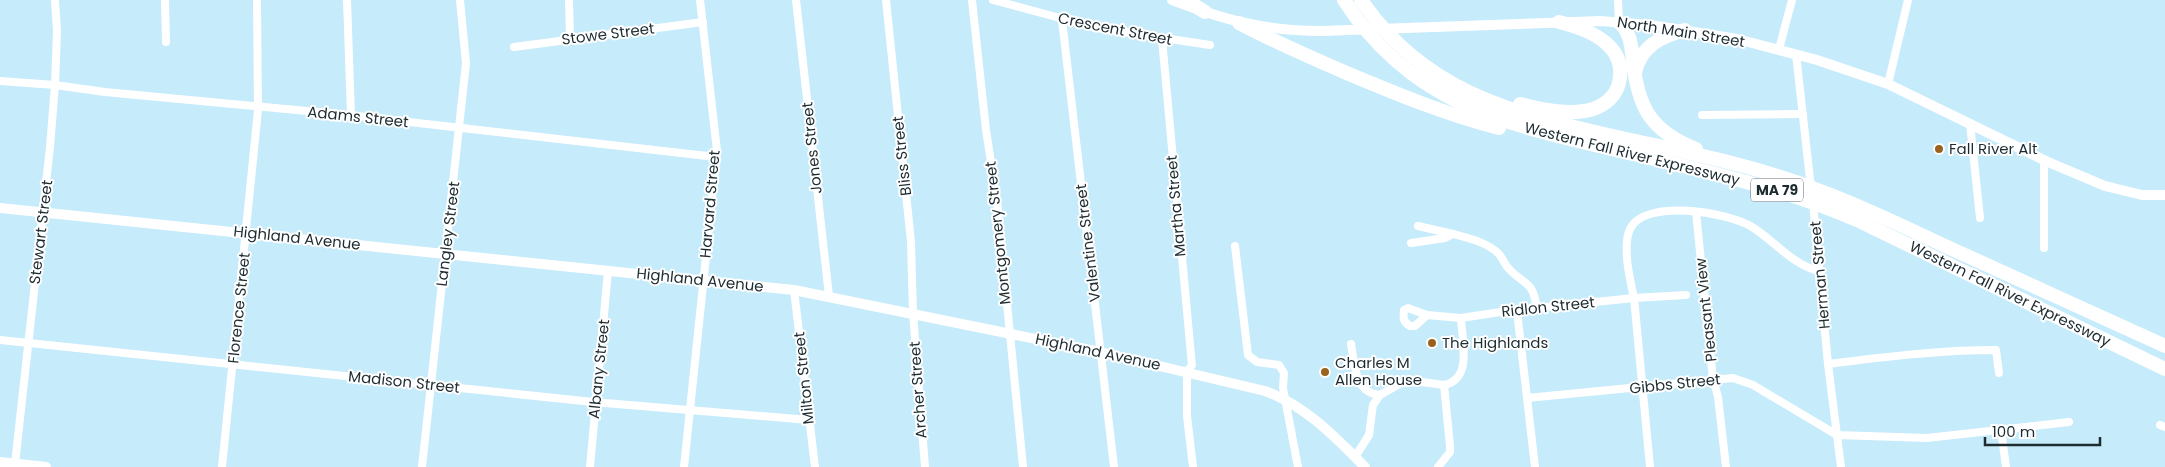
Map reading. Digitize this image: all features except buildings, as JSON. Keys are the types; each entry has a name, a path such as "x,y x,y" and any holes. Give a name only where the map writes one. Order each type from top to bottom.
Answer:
{"highway":[{"path":"1186,0 1205,12"},
{"name":"Western Fall River Expressway","path":"1343,0 1390,55 1417,77 1446,96 1470,108 1509,124 1749,182 1818,204 1869,226 2165,369"},
{"name":"Western Fall River Expressway","path":"1361,0 1377,22 1402,47 1446,80 1484,99 1522,114 1749,169 1801,184 1854,204 2165,346"},
{"path":"1559,22 1580,28 1602,39 1614,52 1621,68"},
{"path":"1446,80 1532,107 1561,111 1581,111 1597,107 1610,99 1618,86 1621,68 1618,34 1619,22"},
{"path":"1619,22 1629,35 1638,96 1645,110 1666,133 1694,148 1749,169"},
{"path":"1239,23 1288,48 1429,107 1508,130 1573,140"},
{"path":"1635,81 1637,64 1648,48 1662,37 1685,30"}],"street":[{"name":"Stewart Street","path":"15,464 47,179 55,85 55,0"},
{"path":"166,0 166,42"},
{"name":"Florence Street","path":"222,467 247,233 258,106 257,0"},
{"path":"347,0 351,116"},
{"name":"Langley Street","path":"422,467 466,64 460,0"},
{"path":"569,0 570,38"},
{"name":"Harvard Street","path":"684,467 716,157 714,118 700,0"},
{"name":"Jones Street","path":"796,0 829,296"},
{"name":"Bliss Street","path":"886,0 911,242 913,313"},
{"name":"Montgomery Street","path":"972,0 986,130 997,201 1023,467"},
{"name":"Crescent Street","path":"993,0 1062,20 1120,33 1210,45"},
{"name":"North Main Street","path":"1172,0 1239,23 1284,30 1559,22 1619,22 1685,30 1780,49 1849,69 1888,84 2044,160 2105,186 2142,195 2165,195"},
{"path":"1618,0 1619,22"},
{"path":"1780,49 1792,0"},
{"path":"1888,84 1908,0"},
{"name":"Valentine Street","path":"1062,20 1114,467"},
{"name":"Stowe Street","path":"514,47 570,38 703,22"},
{"name":"Martha Street","path":"1162,39 1169,130 1192,355 1192,365 1186,371 1187,416 1193,467"},
{"name":"Herman Street","path":"1796,54 1810,175 1828,364 1841,467"},
{"name":"Adams Street","path":"0,81 258,106 716,157"},
{"path":"1702,115 1803,114"},
{"path":"1970,123 1980,218"},
{"path":"2044,160 2044,248"},
{"name":"Highland Avenue","path":"0,208 703,280 794,290 829,296 1100,352 1252,387 1286,400 1319,422 1365,467"},
{"path":"1650,467 1634,298 1627,246 1629,231 1632,225 1644,217 1657,213 1676,211 1726,216 1752,227 1807,268 1819,271"},
{"name":"Pleasant View","path":"1696,212 1713,379 1718,397 1726,467"},
{"path":"1418,226 1480,242 1496,251 1511,271 1530,285 1537,308"},
{"path":"1411,244 1445,238 1453,234"},
{"path":"1235,246 1248,355 1256,362 1279,365 1284,373 1283,388 1298,467"},
{"name":"Albany Street","path":"590,467 608,271"},
{"name":"Milton Street","path":"794,290 815,467"},
{"name":"Ridlon Street","path":"1428,315 1461,318 1634,298 1686,295"},
{"path":"1518,310 1535,467"},
{"name":"Archer Street","path":"913,313 925,467"},
{"path":"1355,457 1369,435 1373,406 1380,395 1401,383 1422,382 1444,385 1451,384 1458,378 1463,367 1461,318"},
{"name":"Madison Street","path":"0,340 596,402 809,420"},
{"path":"1352,344 1359,383 1363,390 1380,395"},
{"path":"1828,364 1883,357 1996,350 1999,373"},
{"name":"Gibbs Street","path":"1527,398 1734,378 1742,380 1838,435"},
{"path":"1438,467 1450,452 1444,385"},
{"path":"1838,435 1927,438 2069,422"},
{"path":"2001,429 2006,467"},
{"path":"0,462 46,467"}],"place":[{"name":"Fall River Alt","path":"1939,149"},
{"name":"The Highlands","path":"1432,343"},
{"name":"Charles M Allen House","path":"1325,372"}]}
